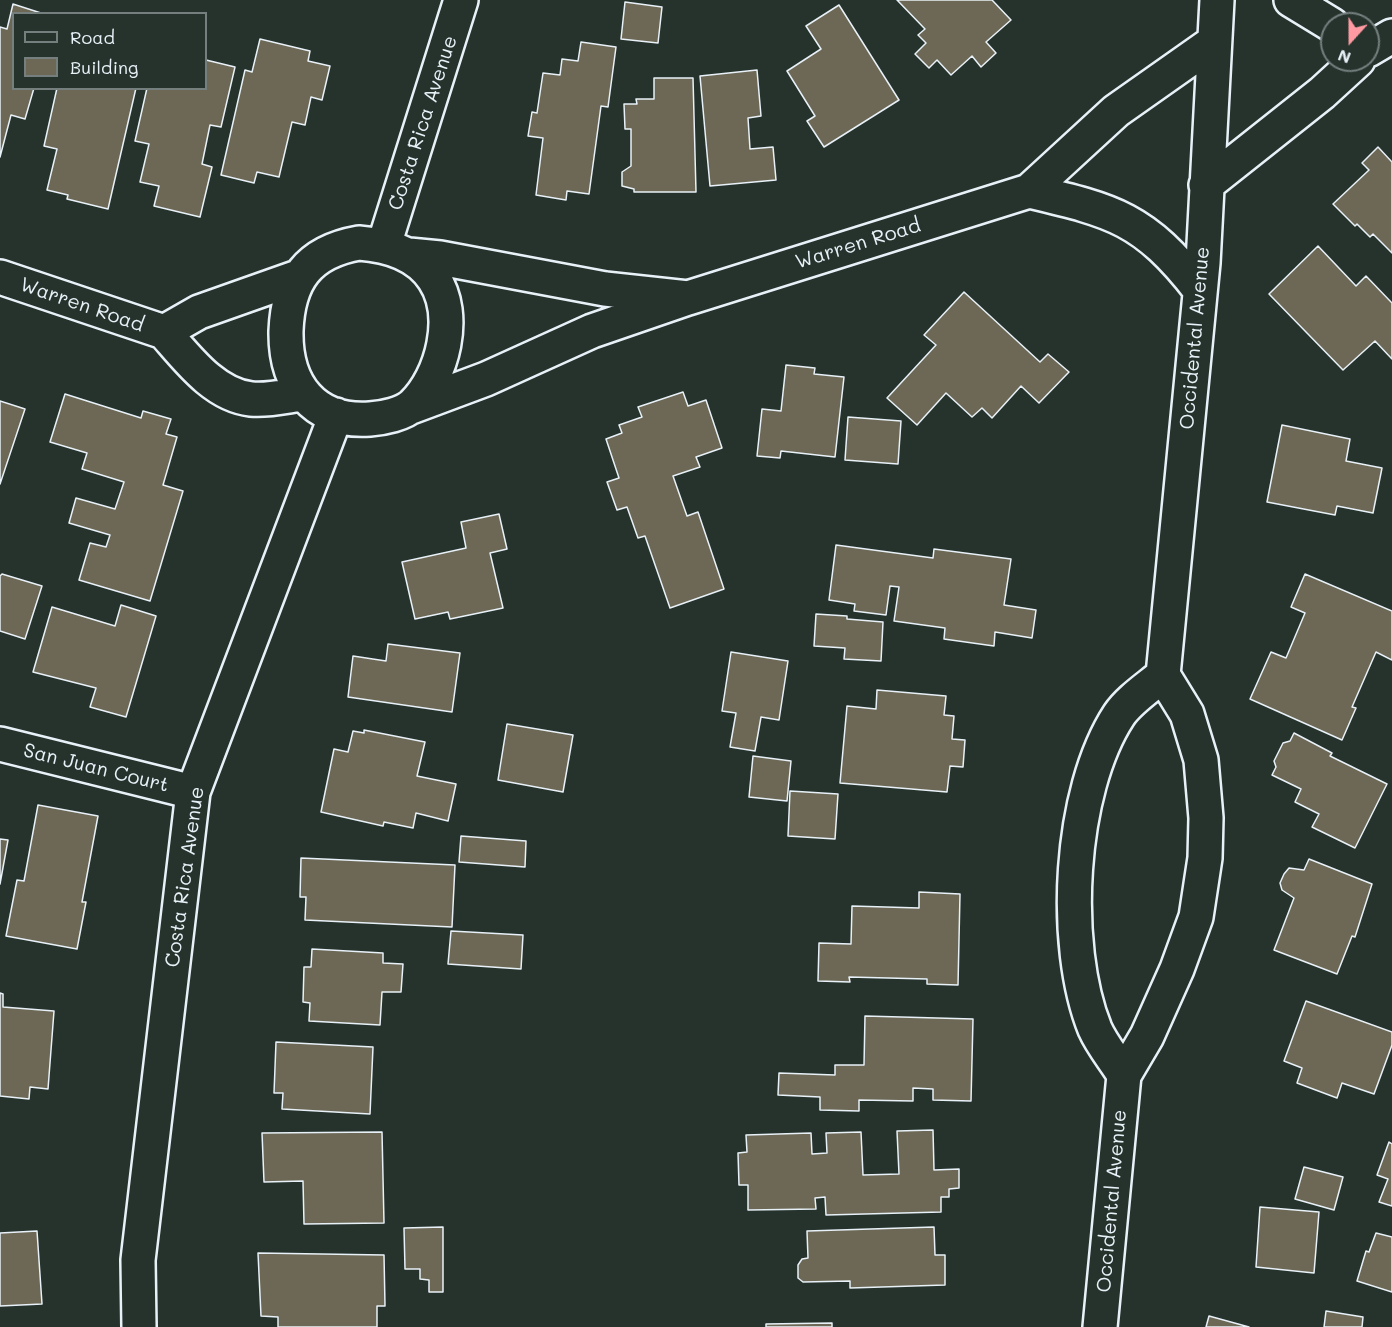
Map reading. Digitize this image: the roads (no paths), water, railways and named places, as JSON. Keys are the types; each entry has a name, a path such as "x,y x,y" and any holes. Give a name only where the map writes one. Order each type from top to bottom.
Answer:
{"street":[{"name":"Costa Rica Avenue","path":"396,250 461,0"},
{"name":"Occidental Avenue","path":"1101,1327 1124,1075 1147,1036 1178,969 1196,917 1205,858 1201,760 1187,714 1163,675 1200,290 1217,0"},
{"path":"1291,0 1320,18"},
{"name":"Warren Road","path":"688,298 605,289 358,243 333,247 312,262 298,277 289,308 286,331 288,359 303,394 326,413 354,420 384,418 486,379 592,331 688,298 1029,191 1116,111 1214,42"},
{"path":"1206,185 1322,93 1345,72"},
{"path":"1029,191 1098,207 1132,223 1175,258 1200,290"},
{"name":"Warren Road","path":"396,250 433,277 440,292 444,328 439,365 428,387 411,406"},
{"name":"Warren Road","path":"0,277 164,332 202,374 222,388 251,399 303,394"},
{"name":"Warren Road","path":"164,332 199,312 298,277"},
{"name":"Costa Rica Avenue","path":"139,1327 138,1260 193,792 336,415"},
{"path":"1124,1075 1096,1029 1084,987 1076,930 1074,882 1082,808 1100,752 1120,713 1163,675"},
{"name":"San Juan Court","path":"0,744 193,792"}]}
